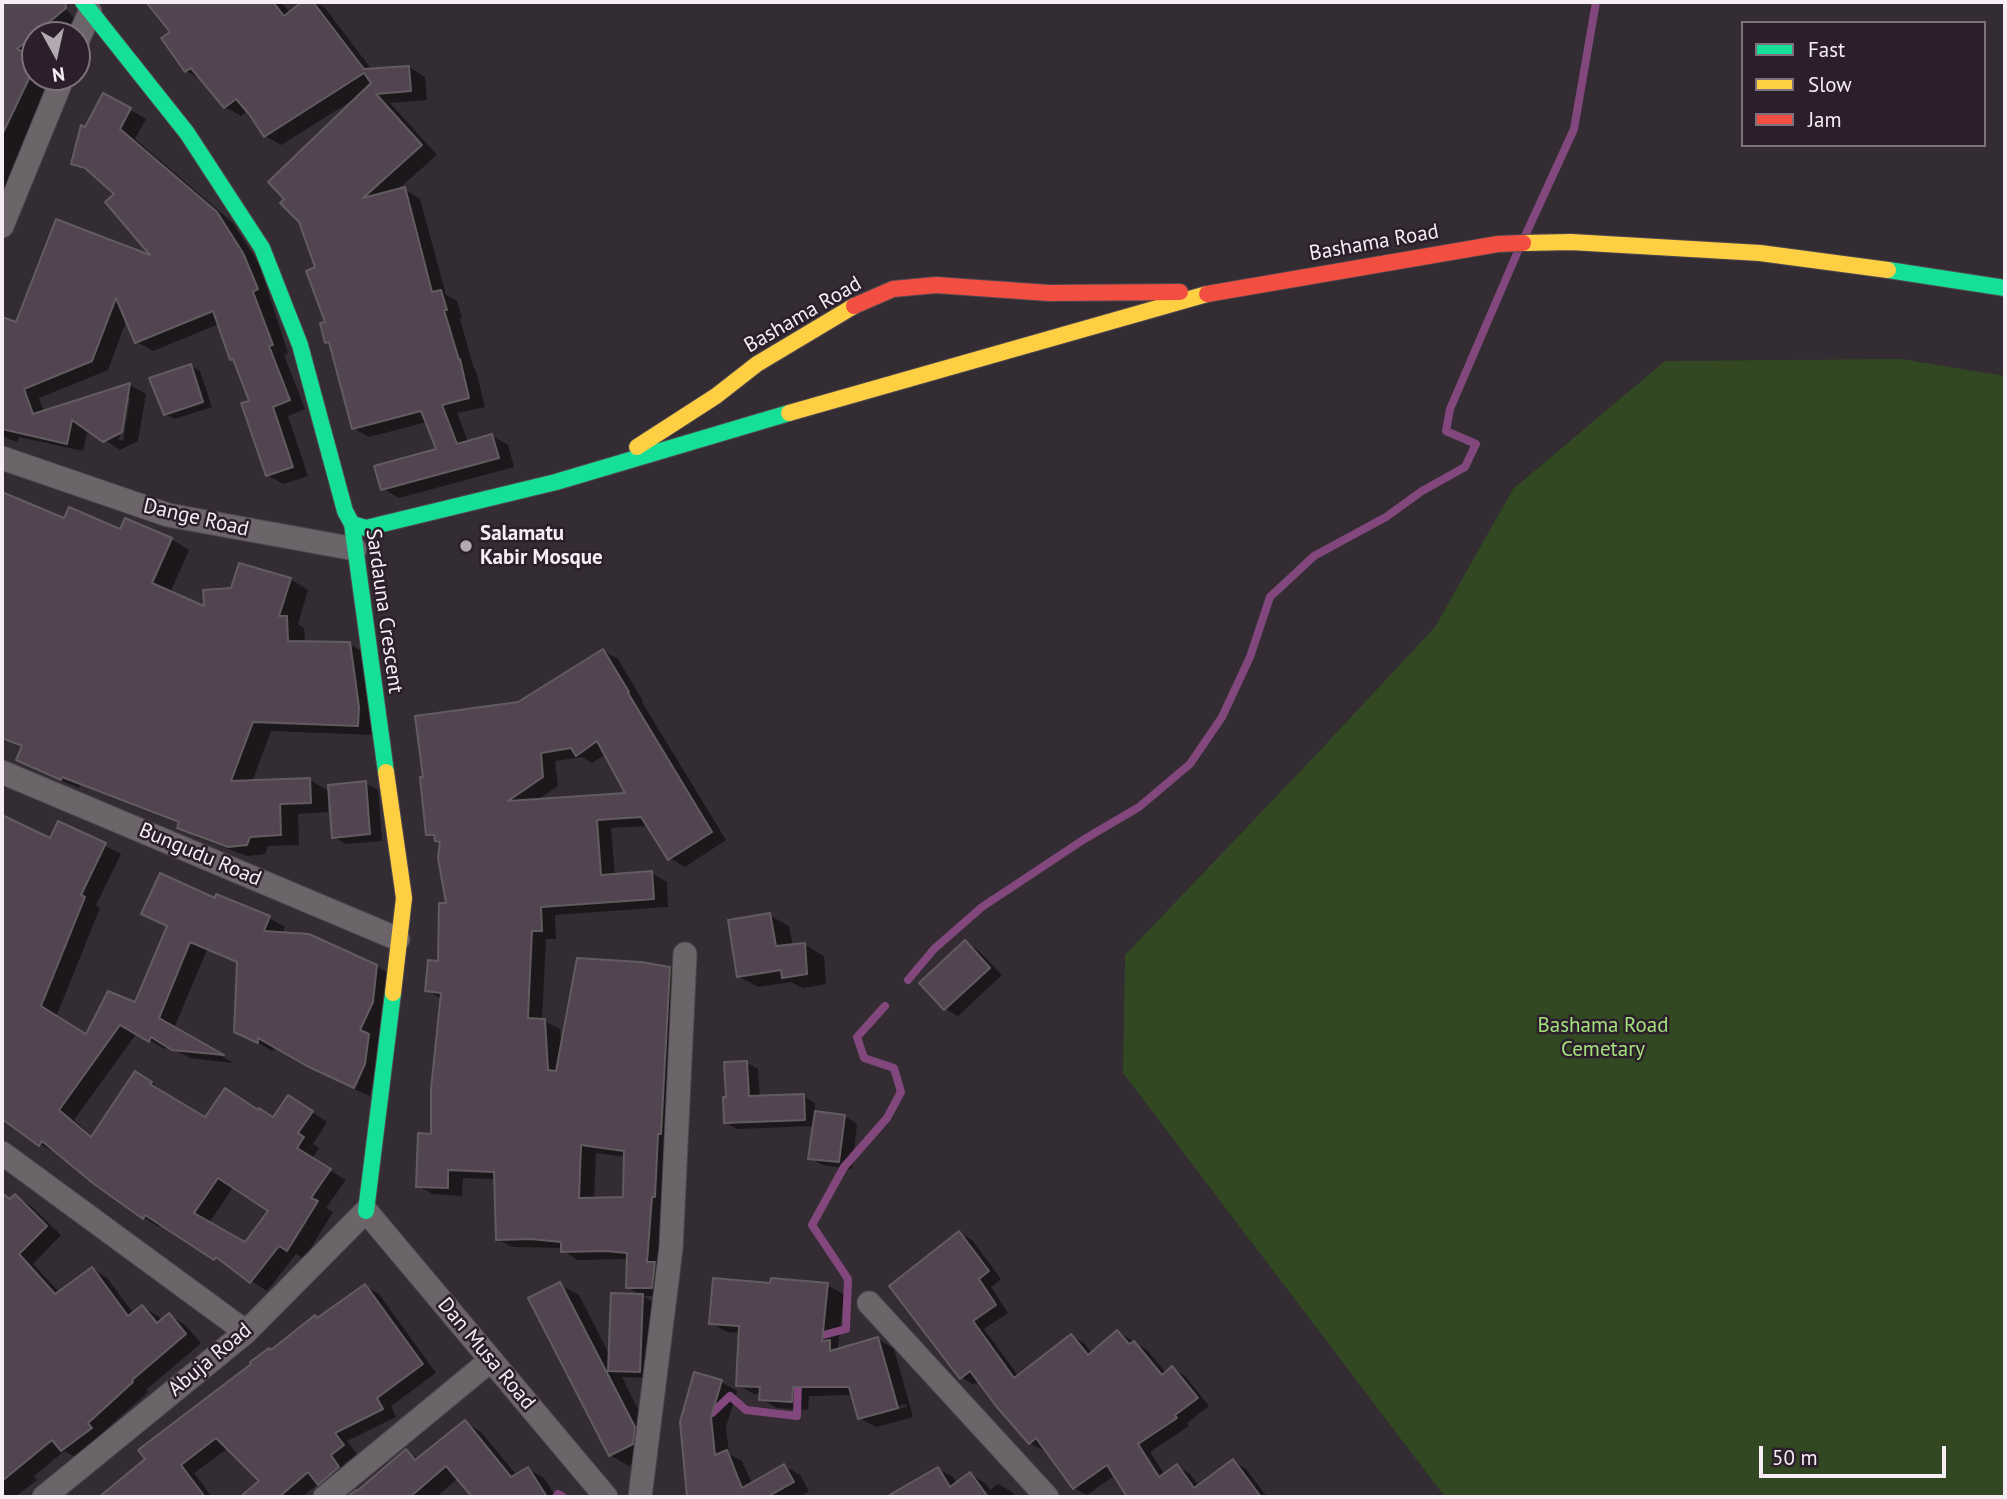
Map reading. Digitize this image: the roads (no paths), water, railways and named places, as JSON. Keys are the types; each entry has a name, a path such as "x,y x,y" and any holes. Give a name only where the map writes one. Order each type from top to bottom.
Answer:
{"street":[{"name":"Sardauna Crescent","path":"86,7 187,133 262,248 300,345 345,512 352,524 404,898 366,1211"},
{"path":"2,226 57,91"},
{"name":"Bashama Road","path":"352,524 366,528 556,482 857,393 1216,292 1498,244 1571,242 1760,253 2005,288"},
{"name":"Bashama Road","path":"607,467 716,396 757,364 852,307 893,289 936,285 1049,293 1216,292"},
{"name":"Dange Road","path":"2,458 168,515 355,549"},
{"name":"Bungudu Road","path":"2,772 398,939"},
{"path":"640,1497 671,1248 685,954"},
{"path":"2,1153 246,1332"},
{"name":"Abuja Road","path":"44,1497 246,1332 366,1211"},
{"name":"Dan Musa Road","path":"366,1211 606,1497"},
{"path":"869,1303 1047,1497"},
{"path":"325,1497 491,1360"}],"waterway":[{"path":"1525,236 1574,129 1596,2"},
{"path":"908,980 934,949 982,907 1083,840 1139,807 1190,764 1222,717 1250,657 1270,597 1314,556 1386,517 1422,491 1465,467 1476,444 1446,431 1450,409 1518,251"},
{"path":"812,1338 846,1329 848,1279 812,1225 844,1167 887,1118 901,1092 894,1068 864,1058 857,1037 885,1006"},
{"path":"712,1413 730,1396 746,1410 797,1416 798,1378"},
{"path":"556,1497 558,1494 563,1497"}],"place":[{"name":"Salamatu Kabir Mosque","path":"466,546"}],"park label":[{"name":"Bashama Road Cemetary","path":"1603,1038"}]}
